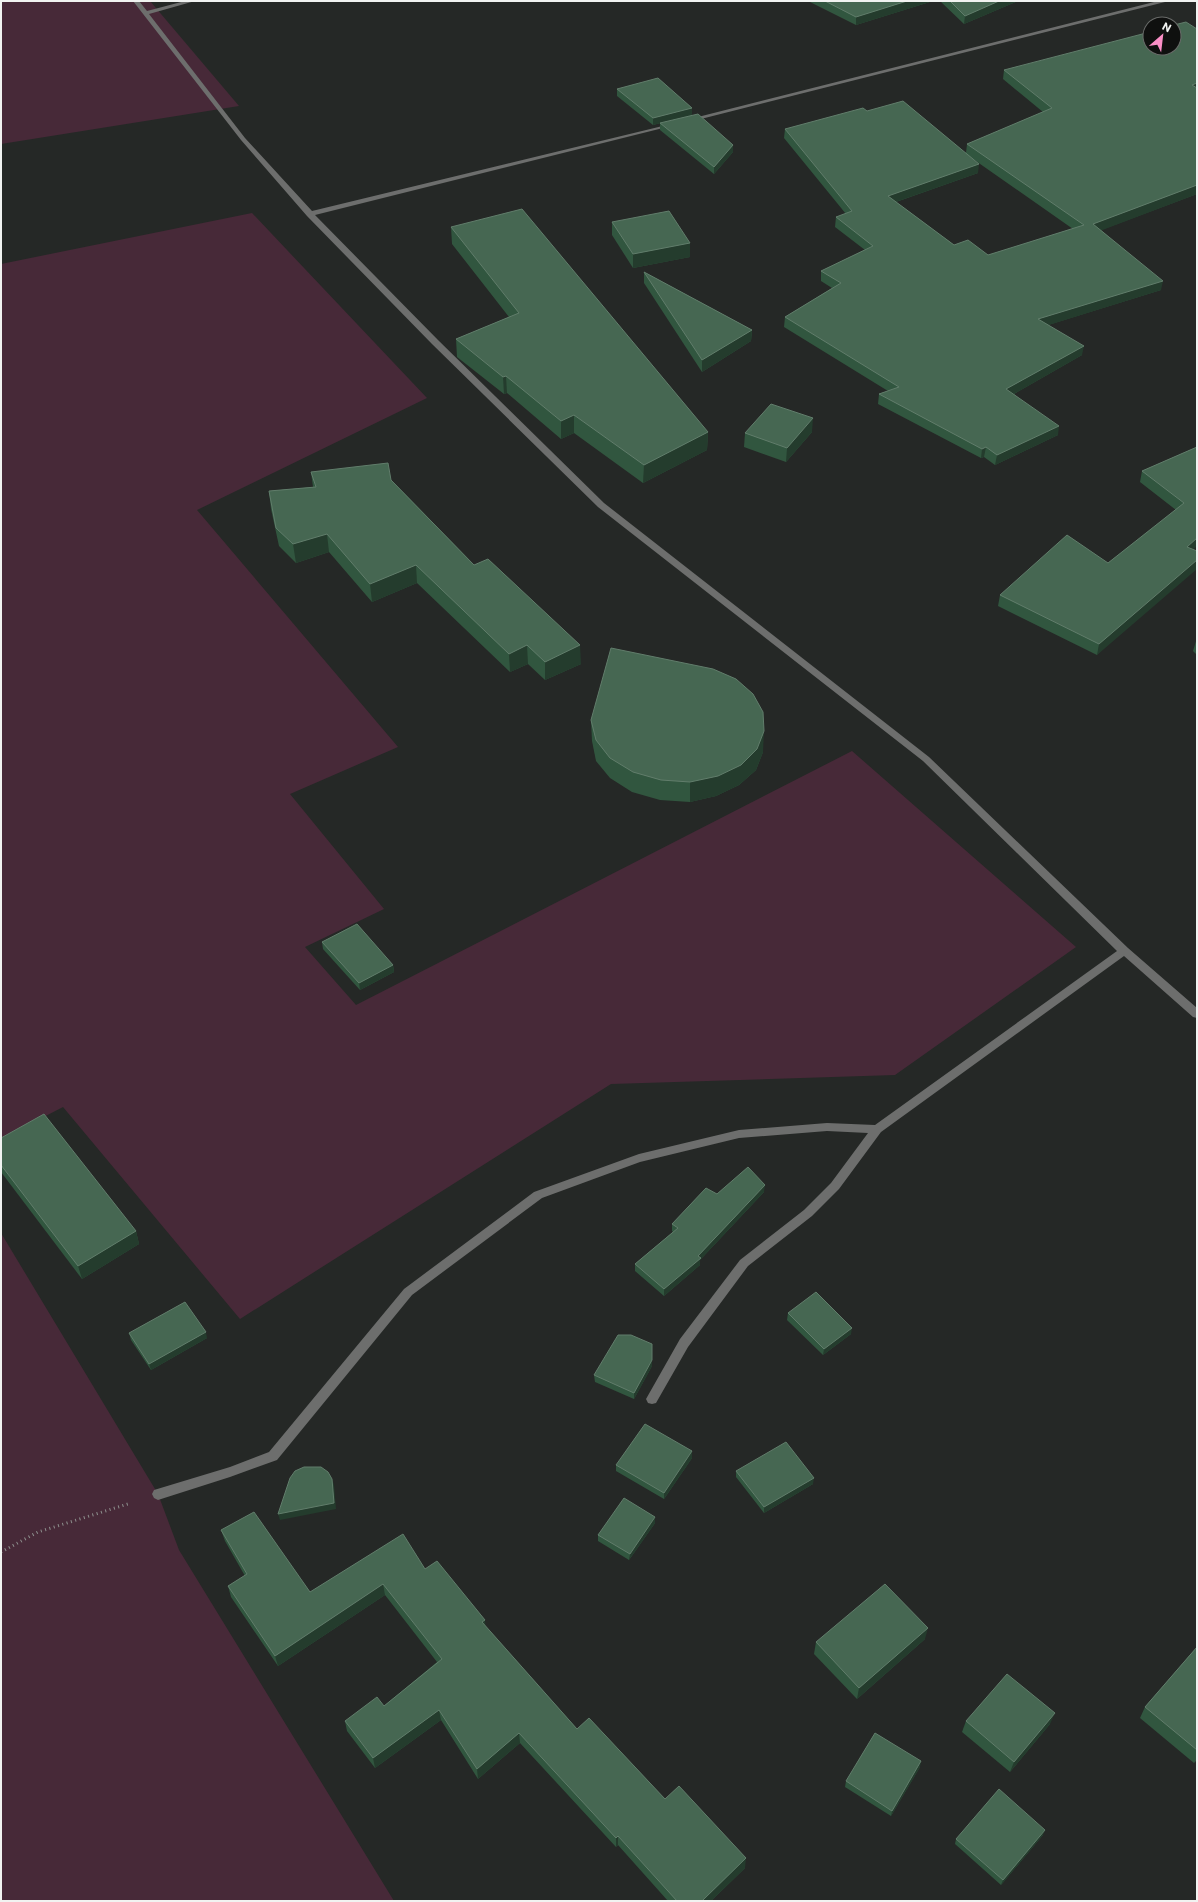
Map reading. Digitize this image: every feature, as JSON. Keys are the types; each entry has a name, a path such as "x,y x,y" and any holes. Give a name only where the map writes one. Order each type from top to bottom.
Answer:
{"street":[{"path":"136,1 243,138 310,214 435,342 601,505 926,759 1124,951 1197,1014"},
{"path":"145,12 192,1"},
{"path":"310,214 1166,1"},
{"path":"652,1399 684,1343 744,1263 808,1213 835,1186 877,1129 1124,951"},
{"path":"158,1494 230,1472 273,1456 408,1292 538,1195 639,1158 739,1134 827,1127 877,1129"}],"path":[{"path":"1,1552 38,1532 158,1494"}],"shaded area":[{"path":"1,1 150,1 239,106 1,144"},
{"path":"252,213 427,398 197,510 398,747 290,794 384,909 305,947 356,1005 852,751 1076,947 895,1075 611,1084 240,1319 63,1107 1,1139 1,264"},
{"path":"1,1233 158,1494 179,1550 394,1901 1,1901"}],"building":[{"path":"825,1 907,1 856,17"},
{"path":"950,1 999,1 965,16"},
{"path":"1186,22 1197,29 1197,83 1192,85 1197,88 1197,185 1093,224 1163,281 1038,319 1084,346 1006,389 1059,426 997,455 986,447 982,449 879,394 899,387 785,317 841,283 821,271 873,246 836,217 852,211 785,129 863,108 867,111 903,101 979,164 888,196 954,245 968,240 988,255 1084,225 967,144 1052,108 1004,70 1142,34 1142,56 1182,56 1182,23"},
{"path":"658,78 692,108 653,118 617,89"},
{"path":"698,114 733,145 714,167 660,123"},
{"path":"522,209 708,432 644,465 574,415 561,421 506,376 503,377 456,339 519,313 451,227"},
{"path":"669,211 690,243 633,254 612,222"},
{"path":"644,272 752,330 702,360"},
{"path":"771,404 813,418 787,448 745,433"},
{"path":"1197,447 1197,538 1187,547 1197,551 1197,560 1099,644 1000,595 1067,535 1108,563 1184,503 1142,471"},
{"path":"388,463 391,480 474,565 488,559 580,645 545,662 527,645 509,654 416,565 370,584 327,534 293,544 276,528 269,491 316,487 311,472"},
{"path":"611,648 713,669 736,679 753,694 763,712 764,731 757,749 741,765 718,776 690,782 661,780 633,772 610,758 596,740 591,720"},
{"path":"357,924 393,965 359,983 322,942"},
{"path":"44,1114 136,1231 78,1266 1,1165 1,1138"},
{"path":"748,1167 765,1185 698,1256 701,1258 664,1289 635,1264 678,1228 672,1224 706,1188 717,1194"},
{"path":"816,1292 852,1328 824,1349 788,1313"},
{"path":"185,1302 206,1332 149,1364 129,1333"},
{"path":"618,1335 631,1335 652,1344 652,1360 634,1393 594,1375"},
{"path":"645,1424 692,1451 664,1493 616,1465"},
{"path":"786,1442 814,1478 764,1507 736,1471"},
{"path":"304,1467 321,1467 328,1472 332,1479 334,1503 278,1514 290,1478 295,1471"},
{"path":"624,1498 655,1517 630,1554 598,1535"},
{"path":"254,1512 310,1592 403,1534 425,1569 437,1561 485,1620 482,1622 577,1729 589,1718 665,1799 679,1786 746,1858 702,1901 677,1901 618,1836 616,1838 519,1733 477,1769 439,1710 373,1758 345,1721 377,1697 384,1706 442,1659 383,1584 275,1656 228,1586 247,1574 221,1530"},
{"path":"885,1584 928,1628 859,1688 816,1642"},
{"path":"1197,1647 1197,1750 1145,1707"},
{"path":"1007,1674 1055,1713 1014,1762 966,1721"},
{"path":"875,1733 921,1761 892,1811 846,1781"},
{"path":"999,1789 1045,1830 1003,1880 956,1839"}]}
